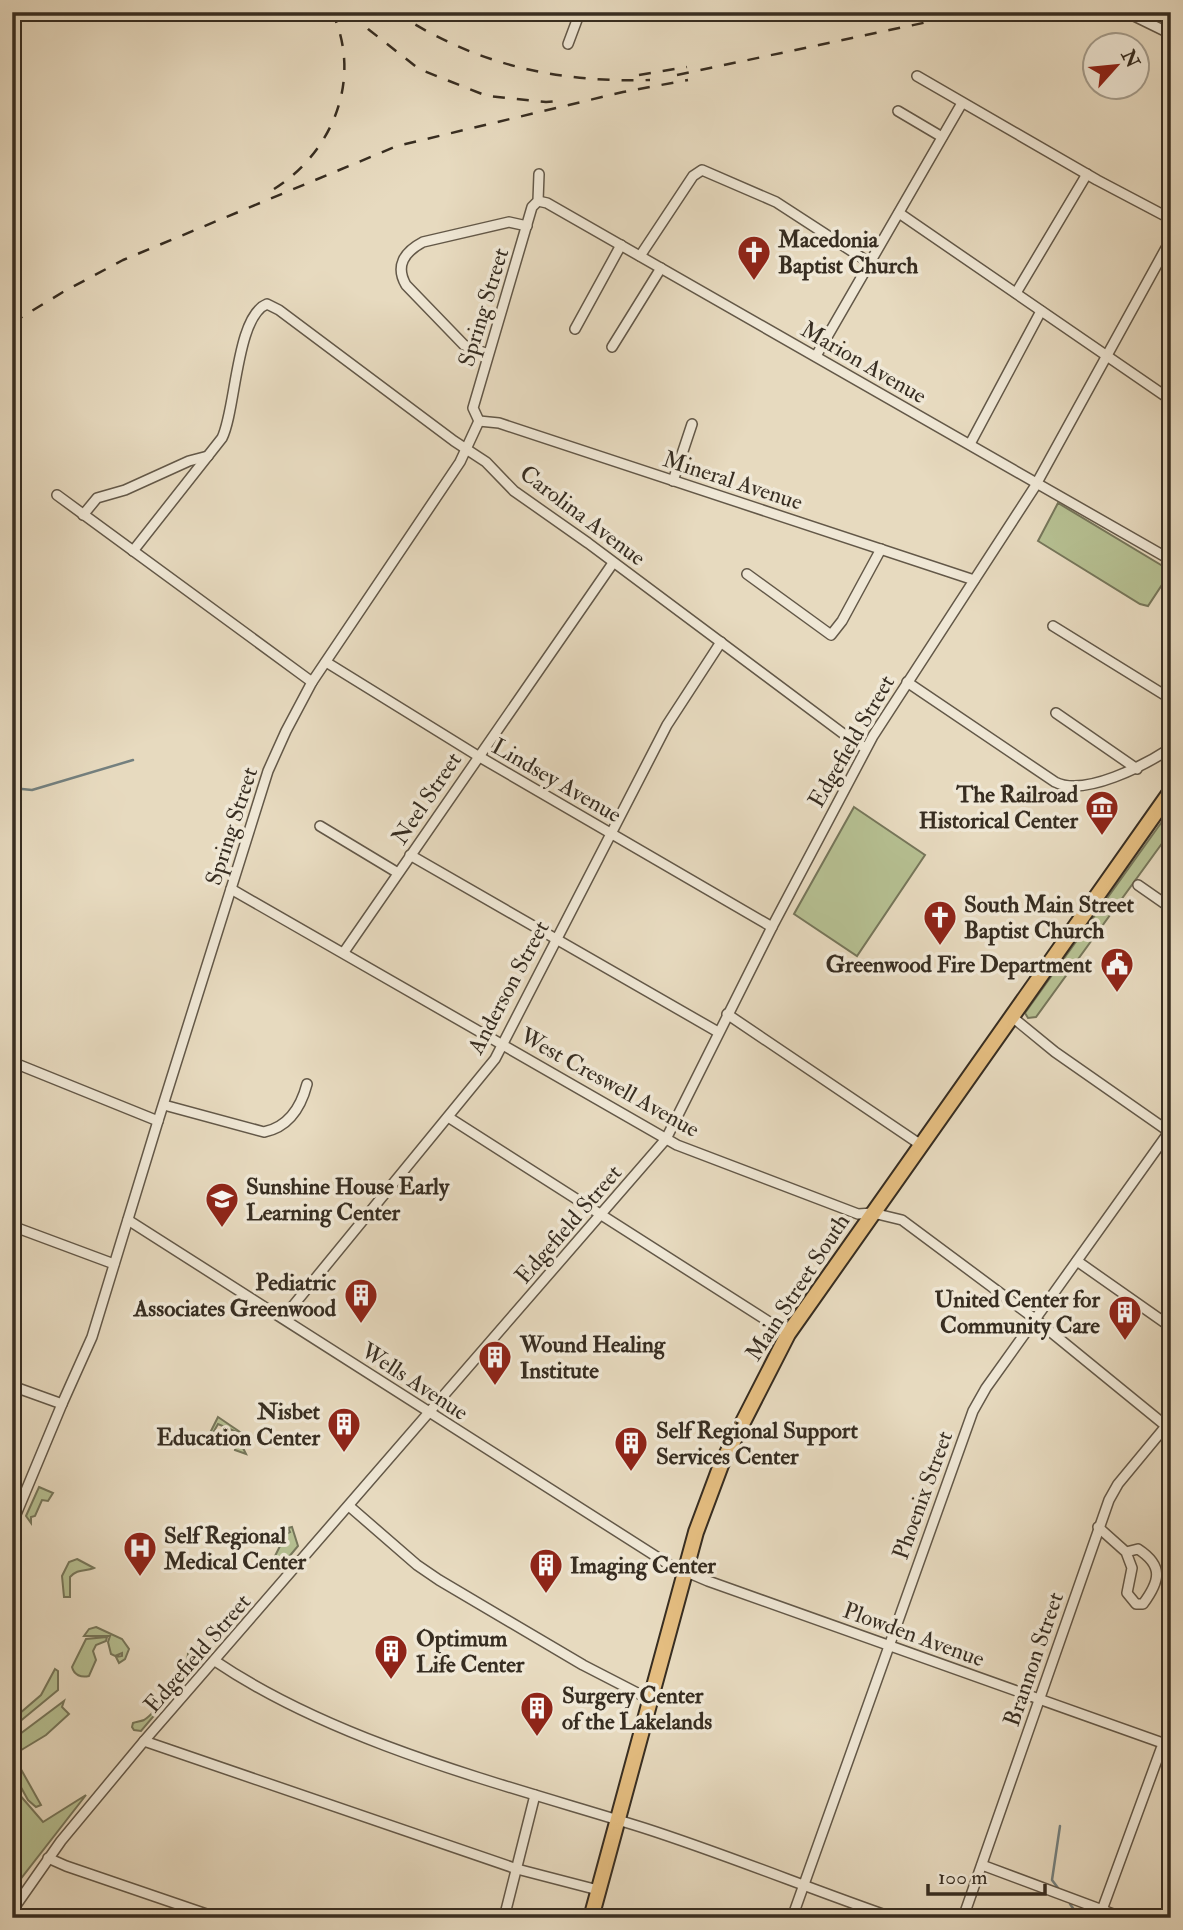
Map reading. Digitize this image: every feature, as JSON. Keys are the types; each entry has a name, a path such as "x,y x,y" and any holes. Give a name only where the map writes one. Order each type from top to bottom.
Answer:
{"main road":[{"name":"Main Street South","path":"591,1918 684,1570 721,1465 788,1334 1171,791"}],"street":[{"path":"568,44 580,12"},
{"path":"1126,12 1171,34"},
{"path":"917,76 1171,219"},
{"path":"816,356 962,103"},
{"path":"898,111 942,137"},
{"path":"640,256 698,171 706,171 776,202 870,263"},
{"name":"Spring Street","path":"12,1524 92,1337 268,771 312,682 467,449 479,421 473,408 488,355 533,207 538,201 539,174"},
{"path":"1016,293 1087,174"},
{"name":"Marion Avenue","path":"538,201 547,203 1171,560"},
{"path":"900,213 1171,401"},
{"path":"488,355 464,345 406,285 400,267 411,248 423,242 509,222 527,226"},
{"name":"Edgefield Street","path":"12,1911 48,1858 145,1741 666,1139 727,1014 866,748 1037,483 1171,239"},
{"path":"575,329 621,245"},
{"path":"612,348 660,268"},
{"name":"Carolina Avenue","path":"208,456 227,428 237,366 251,323 263,305 271,305 486,462 514,491 866,748"},
{"path":"970,444 1041,311"},
{"name":"Mineral Avenue","path":"479,421 499,423 974,580"},
{"path":"673,481 692,424"},
{"path":"83,514 97,498 125,490 189,461 208,456"},
{"path":"133,551 208,456"},
{"path":"57,495 312,682"},
{"path":"747,574 831,635 842,621 881,549"},
{"name":"Neel Street","path":"344,953 613,564"},
{"path":"1053,626 1171,699"},
{"name":"Anderson Street","path":"283,1318 490,1066 667,725 721,642"},
{"name":"Lindsey Avenue","path":"326,662 478,756 772,928"},
{"path":"907,682 1060,784 1076,786 1124,775 1171,748"},
{"path":"1056,713 1137,769"},
{"path":"320,826 398,873"},
{"path":"410,855 718,1032"},
{"path":"1138,885 1171,908"},
{"name":"West Creswell Avenue","path":"231,889 666,1139 858,1214 873,1213 902,1220 1035,1319 1168,1428"},
{"path":"727,1014 921,1145"},
{"path":"1011,1016 1055,1052 1170,1131"},
{"path":"12,1062 158,1121"},
{"path":"164,1105 264,1132 280,1126 293,1115 301,1104 307,1084"},
{"path":"448,1117 788,1334"},
{"name":"Phoenix Street","path":"792,1918 973,1411 986,1388 1170,1131"},
{"name":"Wells Avenue","path":"128,1220 668,1564 684,1570"},
{"path":"12,1226 114,1264"},
{"path":"1077,1261 1171,1327"},
{"path":"12,1386 62,1404"},
{"name":"Brannon Street","path":"963,1918 1098,1527 1118,1484 1168,1428"},
{"path":"349,1506 417,1565 439,1580 583,1665 649,1699"},
{"path":"1098,1527 1126,1552 1132,1568 1127,1593 1136,1604 1143,1604 1156,1582 1154,1563 1138,1549 1126,1552"},
{"name":"Plowden Avenue","path":"684,1570 708,1581 1040,1700 1169,1742"},
{"path":"215,1661 270,1695 398,1750 645,1829 894,1918"},
{"path":"145,1741 517,1869 598,1890"},
{"path":"1102,1910 1161,1749 1169,1742"},
{"path":"504,1918 535,1795"},
{"path":"48,1858 218,1918"},
{"path":"982,1866 1124,1918"}],"green space":[{"path":"1058,503 1171,571 1148,606 1140,604 1038,541"},
{"path":"854,807 925,855 857,956 794,914"},
{"path":"1171,809 1171,831 1036,1017 1028,1018 1025,1013"},
{"path":"218,1417 246,1436 218,1424 213,1433 218,1436 223,1428 222,1434 241,1444 246,1454 235,1450 236,1446 225,1440 223,1444 209,1435"},
{"path":"39,1487 53,1493 48,1501 42,1500 35,1516 31,1517 31,1523 26,1516"},
{"path":"292,1527 298,1546 278,1570 267,1570 265,1562 271,1564 280,1546 284,1544 283,1540 287,1538 286,1534 290,1532 288,1528"},
{"path":"77,1559 94,1568 73,1574 70,1577 70,1597 64,1597 62,1576 69,1562"},
{"path":"96,1627 122,1639 129,1649 125,1659 119,1663 116,1657 122,1656 122,1653 115,1656 111,1654 108,1642 110,1636 84,1636 89,1629"},
{"path":"107,1637 106,1641 96,1645 93,1651 96,1660 89,1676 76,1674 72,1667 86,1639"},
{"path":"195,1647 210,1650 141,1731 134,1730 133,1723 144,1720 164,1699 178,1678 188,1652"},
{"path":"55,1669 58,1671 58,1690 12,1728 12,1720 41,1695"},
{"path":"64,1701 62,1707 69,1714 46,1735 13,1755 41,1805 36,1807 28,1800 12,1771 12,1740"},
{"path":"12,1786 43,1822 86,1795 12,1890"}],"waterway":[{"path":"12,788 32,790 133,760"},
{"path":"1058,1888 1052,1880 1060,1826"},
{"path":"1070,1904 1080,1918"}],"railway":[{"path":"274,189 312,155 337,111 343,87 344,62 341,37 332,12"},
{"path":"351,12 368,29 419,69 487,96 559,101"},
{"path":"395,12 455,45 517,67 582,78 650,80"},
{"path":"677,75 975,12"},
{"path":"639,75 687,67"},
{"path":"12,323 123,260 397,146 623,92 688,80"}],"place":[{"name":"Macedonia Baptist Church","path":"754,282"},
{"name":"The Railroad Historical Center","path":"1102,837"},
{"name":"South Main Street Baptist Church","path":"940,947"},
{"name":"Greenwood Fire Department","path":"1117,994"},
{"name":"Sunshine House Early Learning Center","path":"222,1229"},
{"name":"Pediatric Associates Greenwood","path":"361,1325"},
{"name":"United Center for Community Care","path":"1125,1342"},
{"name":"Wound Healing Institute","path":"495,1387"},
{"name":"Nisbet Education Center","path":"344,1454"},
{"name":"Self Regional Support Services Center","path":"631,1473"},
{"name":"Self Regional Medical Center","path":"140,1578"},
{"name":"Imaging Center","path":"546,1595"},
{"name":"Optimum Life Center","path":"391,1681"},
{"name":"Surgery Center of the Lakelands","path":"537,1738"}]}
